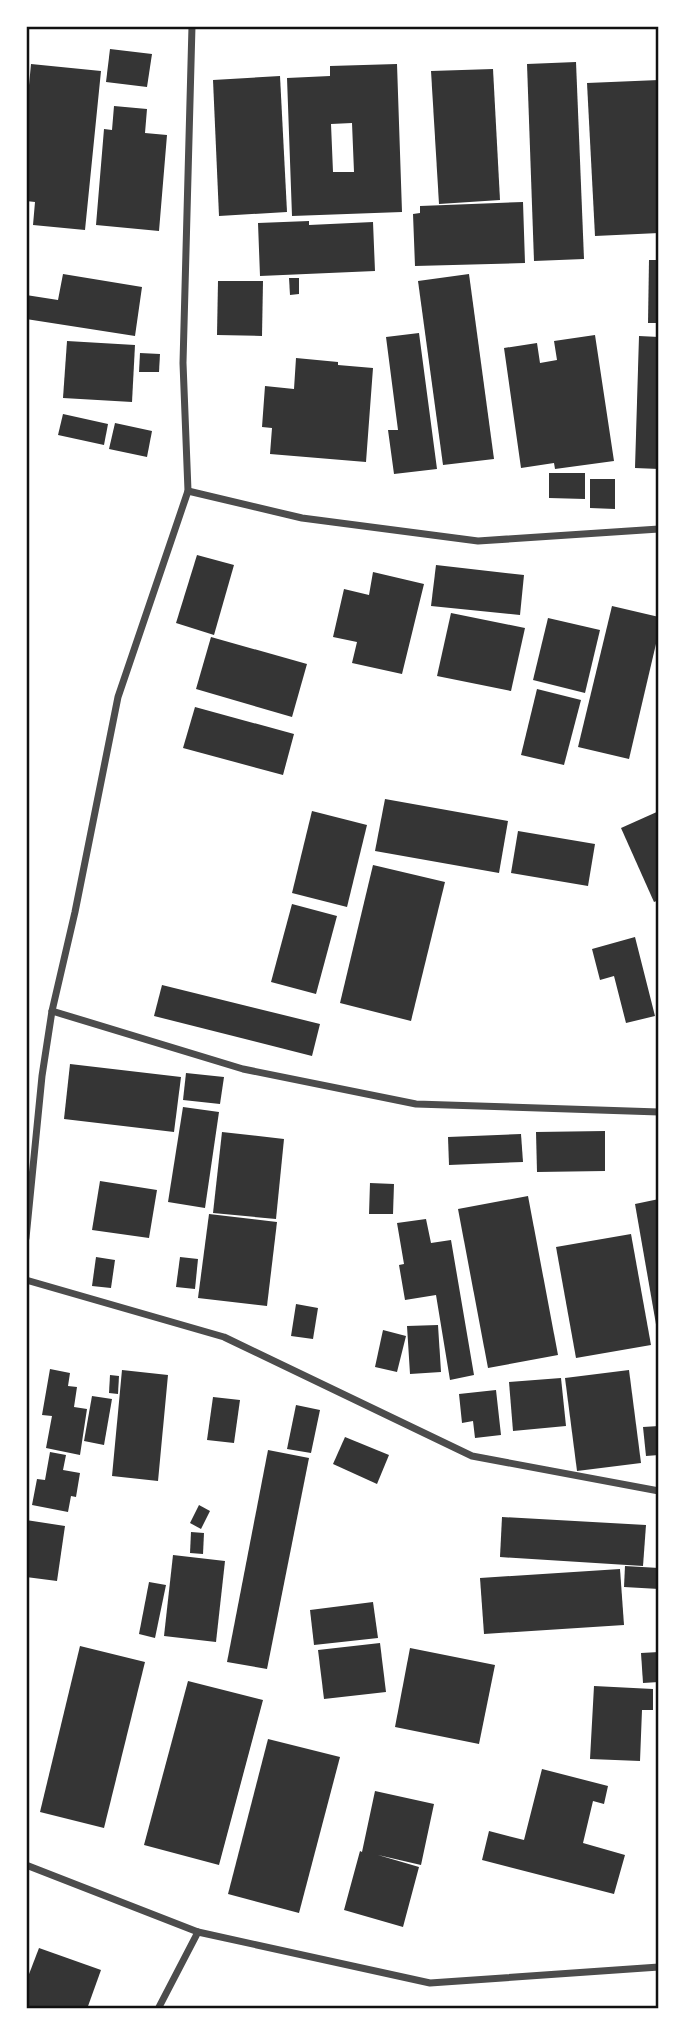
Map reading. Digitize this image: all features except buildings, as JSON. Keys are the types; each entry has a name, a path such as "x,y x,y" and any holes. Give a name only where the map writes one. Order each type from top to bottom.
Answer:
{"street":[{"path":"26,1238 42,1076 52,1011 75,912 118,697 188,491 183,363 192,26"},
{"path":"188,491 302,518 478,541 659,528"},
{"path":"52,1011 243,1069 416,1104 659,1112"},
{"path":"26,1280 224,1337 472,1456 659,1491"},
{"path":"26,1865 198,1932 430,1983 659,1968"},
{"path":"158,2009 198,1932"}]}
